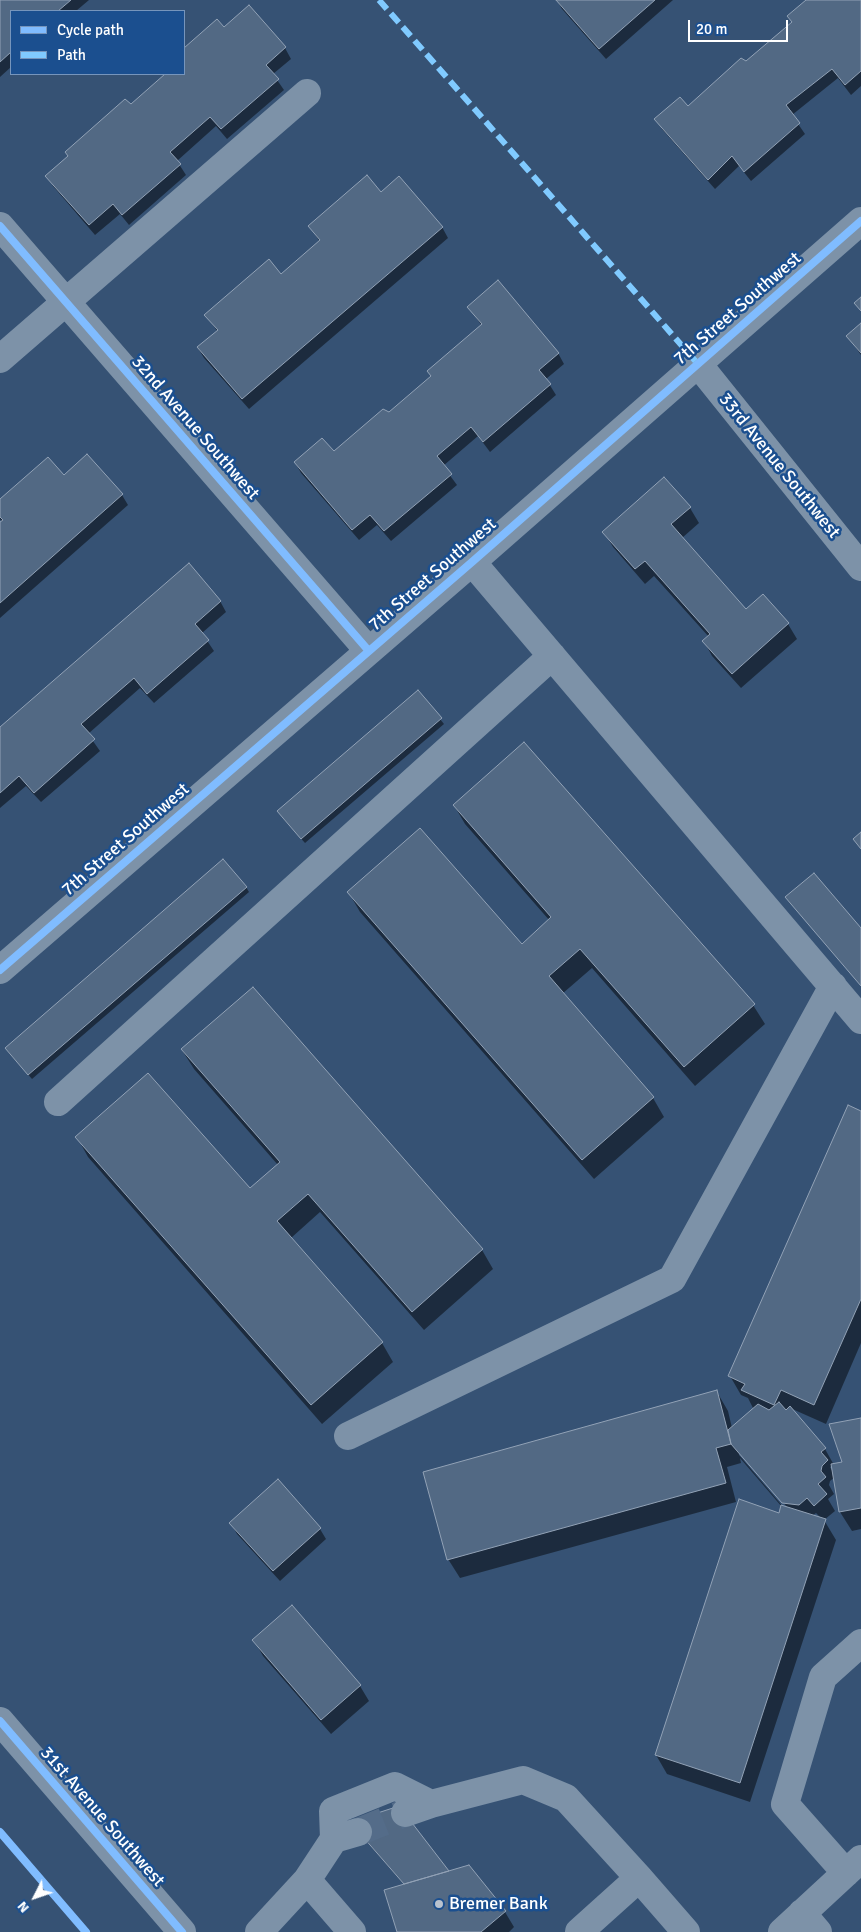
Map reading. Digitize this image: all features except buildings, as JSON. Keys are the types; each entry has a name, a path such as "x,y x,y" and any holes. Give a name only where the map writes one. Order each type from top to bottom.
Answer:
{"street":[{"path":"0,359 307,94"},
{"name":"7th Street Southwest","path":"0,970 472,562 861,221"},
{"name":"32nd Avenue Southwest","path":"0,226 368,650"},
{"name":"33rd Avenue Southwest","path":"698,364 861,567"},
{"path":"472,562 861,1020"},
{"path":"58,1102 552,656"},
{"path":"348,1436 672,1278 833,986"},
{"path":"782,1932 810,1922 853,1866 785,1804 823,1677 861,1643"},
{"name":"31st Avenue Southwest","path":"0,1721 182,1932"},
{"path":"405,1813 430,1804 523,1780 566,1798 686,1932"},
{"path":"259,1932 346,1836 333,1811 395,1786 430,1804"},
{"path":"579,1932 639,1878"},
{"path":"307,1880 352,1932"}],"tunnel":[{"path":"358,1832 405,1813"}],"marked path":[{"path":"379,0 698,364"}],"cycle path":[{"path":"0,970 472,562 861,221"},
{"path":"0,226 368,650"},
{"path":"0,1721 182,1932"},
{"path":"0,1832 86,1932"}],"place":[{"name":"Bremer Bank","path":"439,1904"}]}
